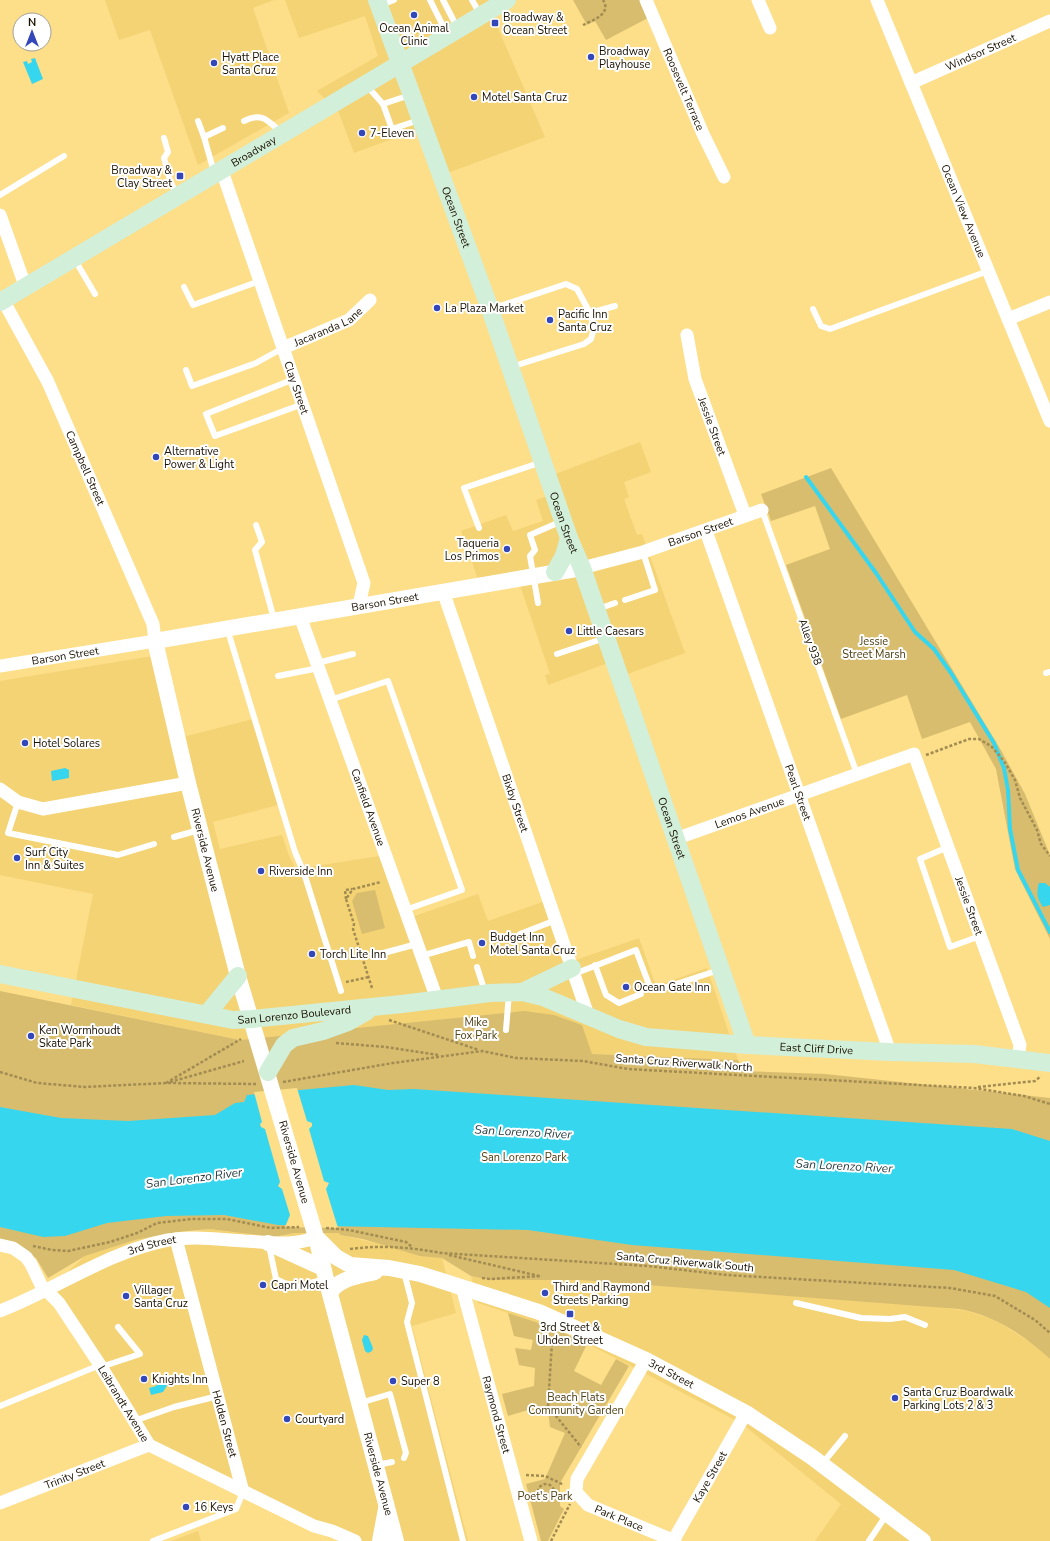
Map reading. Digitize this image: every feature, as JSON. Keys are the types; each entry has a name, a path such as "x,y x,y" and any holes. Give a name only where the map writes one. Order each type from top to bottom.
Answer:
{"main road":[{"name":"Broadway","path":"2,301 507,0"},
{"name":"Ocean Street","path":"384,2 400,64 490,309 569,538 582,568 747,1045"},
{"path":"555,572 564,556 569,538"},
{"path":"515,992 573,971"},
{"name":"San Lorenzo Boulevard","path":"0,974 233,1020 515,992 543,996 588,1015"},
{"path":"208,1014 238,976"},
{"path":"268,1074 278,1053 284,1045 293,1038 323,1031 348,1022 376,1007"},
{"name":"East Cliff Drive","path":"588,1015 619,1029 646,1037 747,1045 890,1052 974,1054 1018,1058 1045,1070"}],"street":[{"name":"Roosevelt Terrace","path":"646,0 703,134 724,177"},
{"path":"758,0 770,28"},
{"name":"Ocean View Avenue","path":"877,0 1050,421"},
{"name":"Windsor Street","path":"911,83 1050,21"},
{"name":"Clay Street","path":"219,173 284,348 364,583 359,605"},
{"path":"0,215 26,288"},
{"name":"Jacaranda Lane","path":"284,348 350,320 370,300"},
{"name":"Campbell Street","path":"2,301 48,382 153,624 155,640"},
{"path":"1008,319 1050,302"},
{"name":"Jessie Street","path":"687,335 695,379 746,515"},
{"name":"Barson Street","path":"0,666 582,568 643,552 762,510"},
{"name":"Pearl Street","path":"706,531 890,1052"},
{"name":"Bixby Street","path":"443,591 588,1015"},
{"name":"Canfield Avenue","path":"300,616 437,999"},
{"name":"Riverside Avenue","path":"155,640 188,783 238,976 319,1236 326,1280 396,1541"},
{"name":"Jessie Street","path":"914,754 1020,1045 1018,1058"},
{"name":"Lemos Avenue","path":"675,839 914,754"},
{"path":"0,789 18,802 43,809 188,783"},
{"name":"3rd Street","path":"0,1311 47,1291 109,1258 138,1247 176,1239 294,1243 308,1241 319,1236 342,1262 350,1265 396,1269 546,1315 646,1360 746,1413 822,1464 923,1541"},
{"name":"Holden Street","path":"176,1239 243,1492"},
{"path":"268,1243 326,1280 332,1289 342,1281 396,1269"},
{"name":"Leibrandt Avenue","path":"0,1245 13,1248 26,1257 41,1285 58,1303 100,1366 149,1445 314,1526 332,1531 355,1541"},
{"name":"Raymond Street","path":"462,1288 530,1541"},
{"path":"576,1492 578,1479 646,1360"},
{"name":"Kaye Street","path":"674,1541 746,1413"},
{"name":"Trinity Street","path":"0,1503 149,1445"},
{"name":"Park Place","path":"576,1492 588,1505 674,1541"},
{"path":"380,1541 386,1506"},
{"name":"Leibrandt Avenue","path":"314,1526 330,1541"}],"lane":[{"path":"430,0 453,32"},
{"path":"443,0 453,32"},
{"path":"472,0 481,16"},
{"path":"366,84 383,104 392,129 420,119"},
{"path":"383,104 412,94"},
{"path":"244,121 254,116 264,118 284,134"},
{"path":"198,121 219,173"},
{"path":"204,137 223,128"},
{"path":"164,138 168,152 164,158 170,180 178,197"},
{"path":"0,194 64,156"},
{"path":"74,259 95,294"},
{"path":"813,309 821,326 830,329 988,271"},
{"path":"184,287 193,305 260,281"},
{"path":"490,309 566,284 577,289 590,313 594,328 591,339 584,344 510,368"},
{"path":"590,313 615,306"},
{"path":"186,370 192,386 256,363 284,348"},
{"path":"294,379 206,414 215,436 303,404"},
{"path":"479,528 464,488 543,461"},
{"name":"Alley 938","path":"762,510 857,774"},
{"path":"538,603 532,576 530,556 535,550 530,535 564,520"},
{"path":"256,525 262,542 255,550 274,620"},
{"path":"625,600 655,590 643,552"},
{"path":"596,610 615,603"},
{"path":"230,638 294,852 304,873 341,991"},
{"path":"557,654 606,638"},
{"path":"278,676 353,654"},
{"path":"330,700 388,681 462,890 405,910"},
{"path":"18,802 8,832 118,855 154,844"},
{"path":"174,837 200,829"},
{"path":"948,847 920,859 950,946 980,936"},
{"path":"520,934 556,920"},
{"path":"421,956 469,942 473,956"},
{"path":"376,955 417,944"},
{"path":"573,971 595,965 636,950 646,992"},
{"path":"595,965 606,996 619,1003 646,992 664,988 721,969"},
{"path":"477,967 486,994"},
{"path":"506,1030 515,992"},
{"path":"268,1243 276,1279 284,1283 297,1286"},
{"path":"396,1269 412,1303 407,1322 463,1541"},
{"path":"306,1284 326,1280"},
{"path":"796,1302 861,1318 890,1319 905,1317 925,1325"},
{"path":"0,1406 100,1366 140,1354 118,1327"},
{"path":"359,1403 390,1394 406,1453 404,1458"},
{"path":"134,1421 174,1407 218,1396"},
{"path":"822,1464 846,1436"},
{"path":"376,1466 392,1462"},
{"path":"153,1541 236,1509 243,1492"},
{"path":"869,1541 887,1514"}],"path":[{"path":"583,25 602,15 606,4 603,0"},
{"path":"914,754 926,755 969,739 980,739 991,746 1004,761 1015,780 1020,798 1037,830 1041,844 1050,856"},
{"path":"372,988 353,929 354,924 344,890 381,882"},
{"path":"346,899 353,889"},
{"path":"338,983 369,977"},
{"path":"376,1007 391,1022 482,1051"},
{"path":"166,1083 241,1039"},
{"path":"334,1042 386,1047 441,1055"},
{"name":"Santa Cruz Riverwalk North","path":"295,1081 441,1055 482,1051 516,1058 583,1061 628,1069 974,1088 1024,1096 1050,1104"},
{"path":"166,1083 244,1061"},
{"path":"974,1088 1035,1081 1045,1070"},
{"path":"0,1072 37,1083 85,1087 166,1083 252,1084"},
{"name":"Santa Cruz Riverwalk South","path":"319,1236 349,1230 406,1242 413,1248 441,1253 648,1266 727,1275 950,1288 995,1296 1035,1320 1050,1333"},
{"path":"319,1236 344,1250 373,1246 413,1248"},
{"path":"441,1253 542,1276"},
{"path":"560,1335 552,1342 548,1406 563,1422 590,1458"},
{"path":"522,1474 544,1476 576,1492 551,1541"},
{"path":"549,1486 551,1479"},
{"path":"545,1485 549,1486 552,1488 553,1496 550,1499 542,1499 538,1493 539,1489 545,1485"}],"shaded area":[{"path":"105,0 274,0 253,8 289,113 198,165 150,30 119,40"},
{"path":"285,0 498,0 491,12 545,137 442,175 425,127 354,153 339,113 317,91 378,56 365,16 299,38"},
{"path":"640,442 651,472 624,482 629,497 624,499 637,535 642,534 685,653 622,676 616,660 548,685 545,675 550,674 519,582 481,588 461,531 506,515 513,531 543,521 536,500 556,493 550,476"},
{"path":"159,655 179,738 257,718 282,804 213,822 220,849 282,835 289,856 296,869 386,855 409,918 478,894 488,921 551,899 573,961 639,938 656,986 707,968 738,1060 592,1054 563,1058 332,1030 240,1040 71,1005 93,894 0,875 0,681"},
{"path":"209,1229 274,1237 294,1233 339,1233 340,1235 442,1258 456,1313 412,1326 468,1541 346,1541 149,1445 47,1291 85,1256 135,1240"},
{"name":"Santa Cruz Boardwalk Parking Lots 2 & 3","path":"471,1276 490,1280 581,1280 922,1305 968,1311 995,1320 1038,1347 1050,1359 1050,1541 815,1541 841,1504 741,1423 561,1330 478,1303"},
{"path":"198,1531 201,1541 171,1541"}],"green space":[{"path":"573,0 640,0 648,18 606,40 595,21 587,25"},
{"name":"Jessie Street Marsh","path":"831,468 1002,752 1025,794 1050,855 1050,939 1015,869 996,769 970,722 922,739 907,695 841,719 786,565 830,549 815,506 771,521 761,494"},
{"path":"375,890 385,928 362,934 352,901 357,893"},
{"name":"San Lorenzo Park","path":"0,991 240,1040 524,1011 554,1015 582,1025 592,1054 738,1060 742,1071 825,1074 1050,1098 1050,1359 1030,1342 1008,1327 984,1316 959,1309 581,1280 490,1280 471,1276 442,1258 420,1256 363,1239 340,1235 339,1233 294,1233 274,1237 209,1229 178,1232 135,1240 85,1256 48,1278 36,1258 0,1244"},
{"name":"Beach Flats Community Garden","path":"508,1313 554,1328 587,1344 574,1371 601,1385 616,1359 629,1366 560,1483 560,1506 564,1509 548,1541 541,1541 526,1484 545,1479 565,1433 550,1427 548,1410 528,1410 508,1416 502,1394 534,1386 535,1368 519,1365 515,1348 531,1350 533,1340 514,1336"}],"water":[{"path":"35,58 43,79 32,84 23,62 27,61 28,64 32,62 31,59"},
{"path":"65,768 69,770 69,778 52,781 51,771"},
{"path":"1039,883 1045,883 1050,887 1050,905 1043,907 1039,901 1037,893"},
{"name":"San Lorenzo Park","path":"354,1085 388,1090 414,1089 1012,1129 1050,1141 1050,1308 1026,1292 954,1270 632,1245 528,1230 278,1225 224,1215 166,1216 107,1223 65,1236 43,1237 0,1227 0,1107 61,1118 128,1121 215,1115 235,1103 244,1102 247,1095"},
{"path":"364,1335 368,1336 373,1348 372,1351 368,1353 365,1351 362,1340"},
{"path":"160,1379 168,1384 163,1392 151,1395 149,1388 156,1386"}],"pier":[{"path":"297,1088 307,1121 312,1123 312,1126 309,1129 324,1181 329,1183 326,1189 338,1228 285,1227 290,1215 282,1189 278,1186 280,1182 265,1129 261,1127 260,1124 262,1122 254,1092"}],"waterway":[{"name":"Jessie Street Marsh","path":"806,477 876,573 915,632 934,649 951,673 994,743 1004,768 1008,790 1010,829 1018,870 1050,932"}],"place":[{"name":"Ocean Animal Clinic","path":"414,15"},
{"name":"Broadway & Ocean Street","path":"495,23"},
{"name":"Broadway Playhouse","path":"591,57"},
{"name":"Hyatt Place Santa Cruz","path":"214,63"},
{"name":"Motel Santa Cruz","path":"474,97"},
{"name":"7-Eleven","path":"362,133"},
{"name":"Broadway & Clay Street","path":"180,176"},
{"name":"La Plaza Market","path":"437,308"},
{"name":"Pacific Inn Santa Cruz","path":"550,320"},
{"name":"Alternative Power & Light","path":"156,457"},
{"name":"Taqueria Los Primos","path":"507,549"},
{"name":"Little Caesars","path":"569,631"},
{"name":"Hotel Solares","path":"25,743"},
{"name":"Surf City Inn & Suites","path":"17,858"},
{"name":"Riverside Inn","path":"261,871"},
{"name":"Budget Inn Motel Santa Cruz","path":"482,943"},
{"name":"Torch Lite Inn","path":"312,954"},
{"name":"Ocean Gate Inn","path":"626,987"},
{"name":"Ken Wormhoudt Skate Park","path":"31,1036"},
{"name":"Capri Motel","path":"263,1285"},
{"name":"Third and Raymond Streets Parking","path":"545,1293"},
{"name":"Villager Santa Cruz","path":"126,1296"},
{"name":"3rd Street & Uhden Street","path":"570,1314"},
{"name":"Knights Inn","path":"144,1379"},
{"name":"Super 8","path":"393,1381"},
{"name":"Santa Cruz Boardwalk Parking Lots 2 & 3","path":"895,1398"},
{"name":"Courtyard","path":"287,1419"},
{"name":"16 Keys","path":"186,1507"}],"park label":[{"name":"Mike Fox Park","path":"476,1028"},
{"name":"Poet's Park","path":"545,1496"}],"water label":[{"name":"San Lorenzo River","path":"523,1132"},
{"name":"San Lorenzo River","path":"844,1166"},
{"name":"San Lorenzo River","path":"194,1178"}]}
